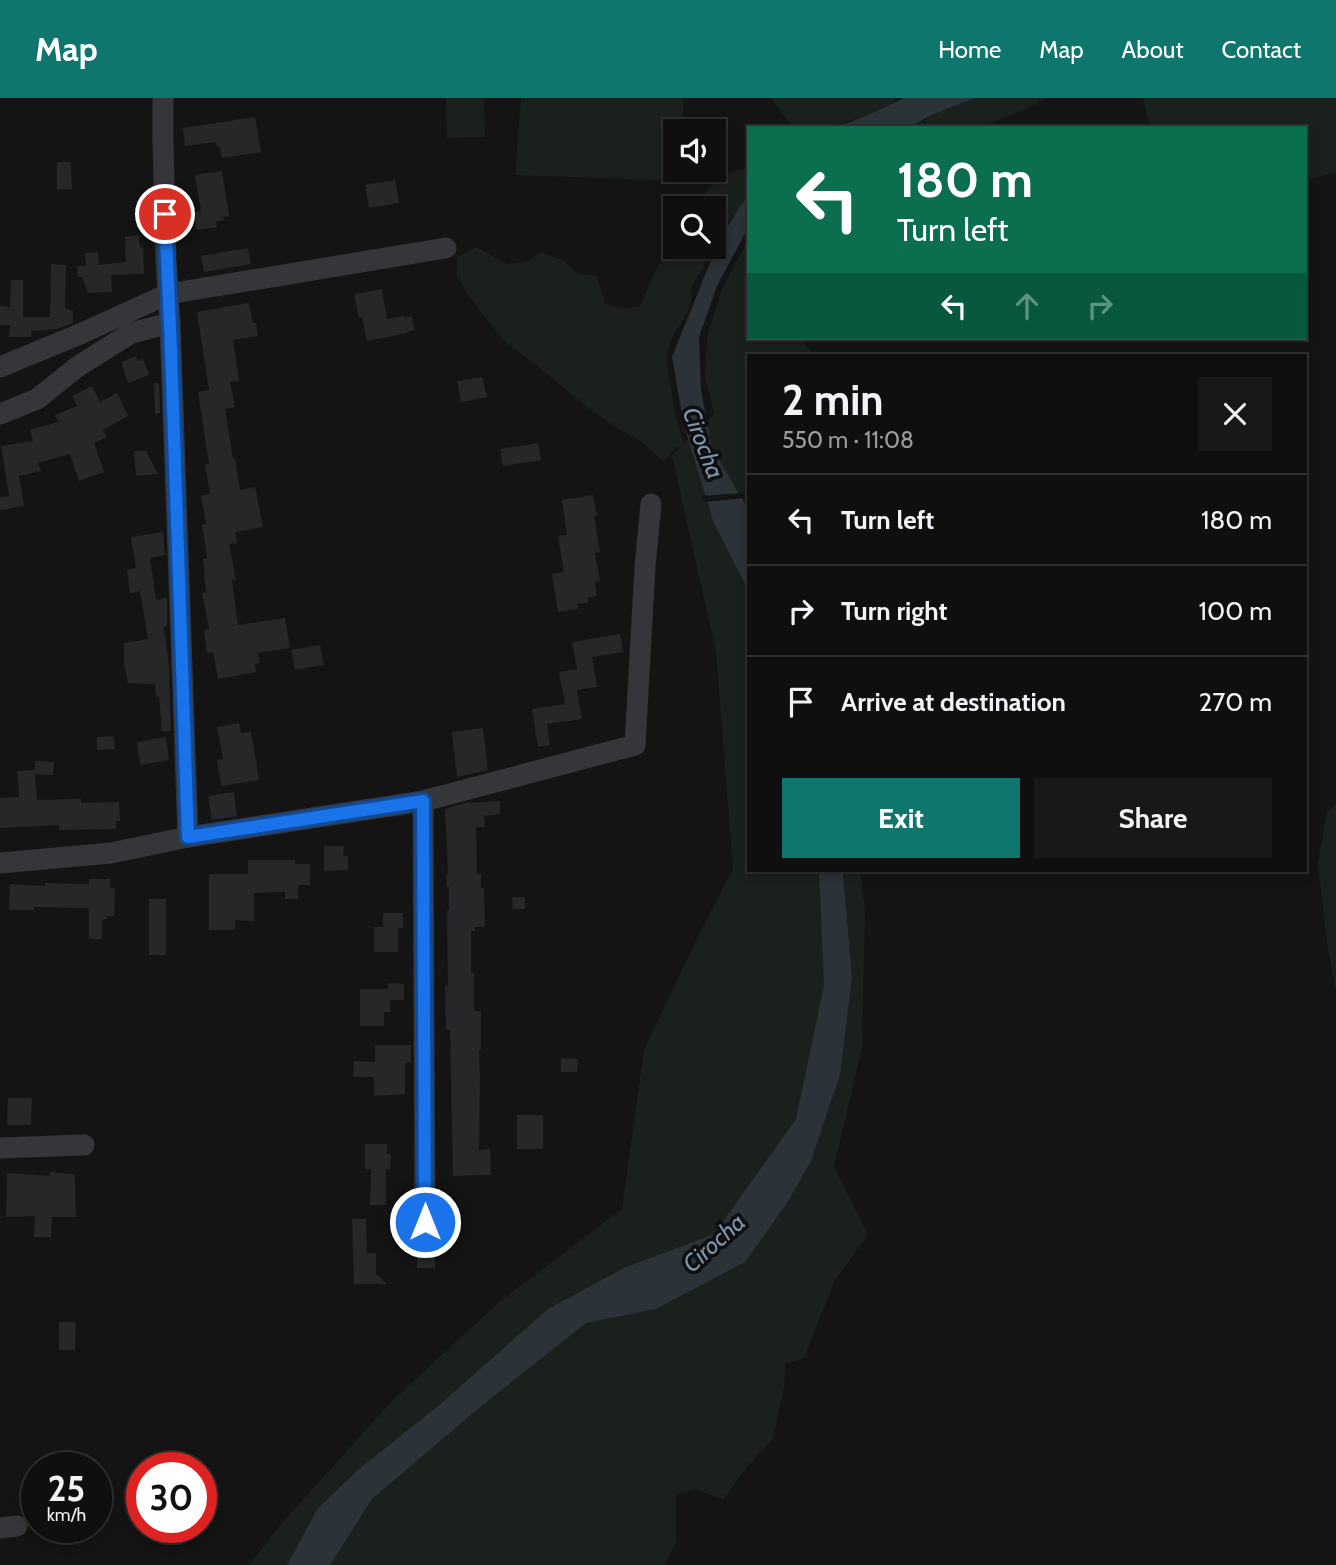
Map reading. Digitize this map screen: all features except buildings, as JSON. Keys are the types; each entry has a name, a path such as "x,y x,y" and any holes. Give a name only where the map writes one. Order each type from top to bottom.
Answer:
{"street":[{"path":"163,98 188,837"},
{"path":"1,367 168,294 446,248"},
{"path":"0,414 37,399 77,367 131,333 170,323"},
{"path":"0,863 111,853 188,837 423,801 635,745 651,504"},
{"path":"423,801 425,1222"},
{"path":"0,1148 84,1145"}],"shaded area":[{"path":"446,98 484,98 485,137 447,138"},
{"path":"521,98 684,98 683,119 663,119 663,180 515,175"},
{"path":"772,98 897,98 882,110 829,126 795,126 782,114"},
{"path":"975,98 1047,98 983,126 917,126 932,115"},
{"path":"1143,98 1336,98 1336,173 1307,180 1307,126 1150,126"},
{"path":"747,168 747,193 741,207 726,225 726,196 703,196 714,182 726,182 726,174"},
{"path":"747,241 747,340 802,340 813,354 747,354 747,872 860,872 865,910 862,1048 834,1167 868,1235 835,1280 804,1358 785,1364 784,1386 773,1439 747,1467 723,1500 695,1489 676,1494 676,1541 665,1565 249,1565 282,1523 389,1404 499,1302 622,1209 644,1050 733,869 716,652 672,455 681,446 662,460 640,441 586,406 503,340 457,277 457,257 476,247 507,264 526,262 541,252 564,261 576,273 596,276 606,304 625,309 640,306 663,259 709,259 691,287 692,296 688,311 668,351 674,404 684,443 714,414 705,375 707,338 720,294"},
{"path":"1336,804 1336,992 1327,943 1318,863 1327,812"}],"water":[{"path":"904,98 975,98 912,126 839,126"},
{"name":"Cirocha","path":"747,196 747,230 717,286 699,337 701,390 712,448 747,508 747,588 714,523 684,426 672,357 712,259 726,259 726,229"},
{"name":"Cirocha","path":"819,872 842,872 852,977 840,1075 811,1161 786,1205 745,1262 656,1309 586,1323 480,1407 372,1499 330,1565 287,1565 318,1508 359,1469 437,1407 548,1309 624,1268 714,1234 796,1119 824,985"}],"pier":[{"path":"742,493 746,498 704,502 702,496"}],"route":[{"path":"165,214 188,837 423,801 425,1222"}]}
